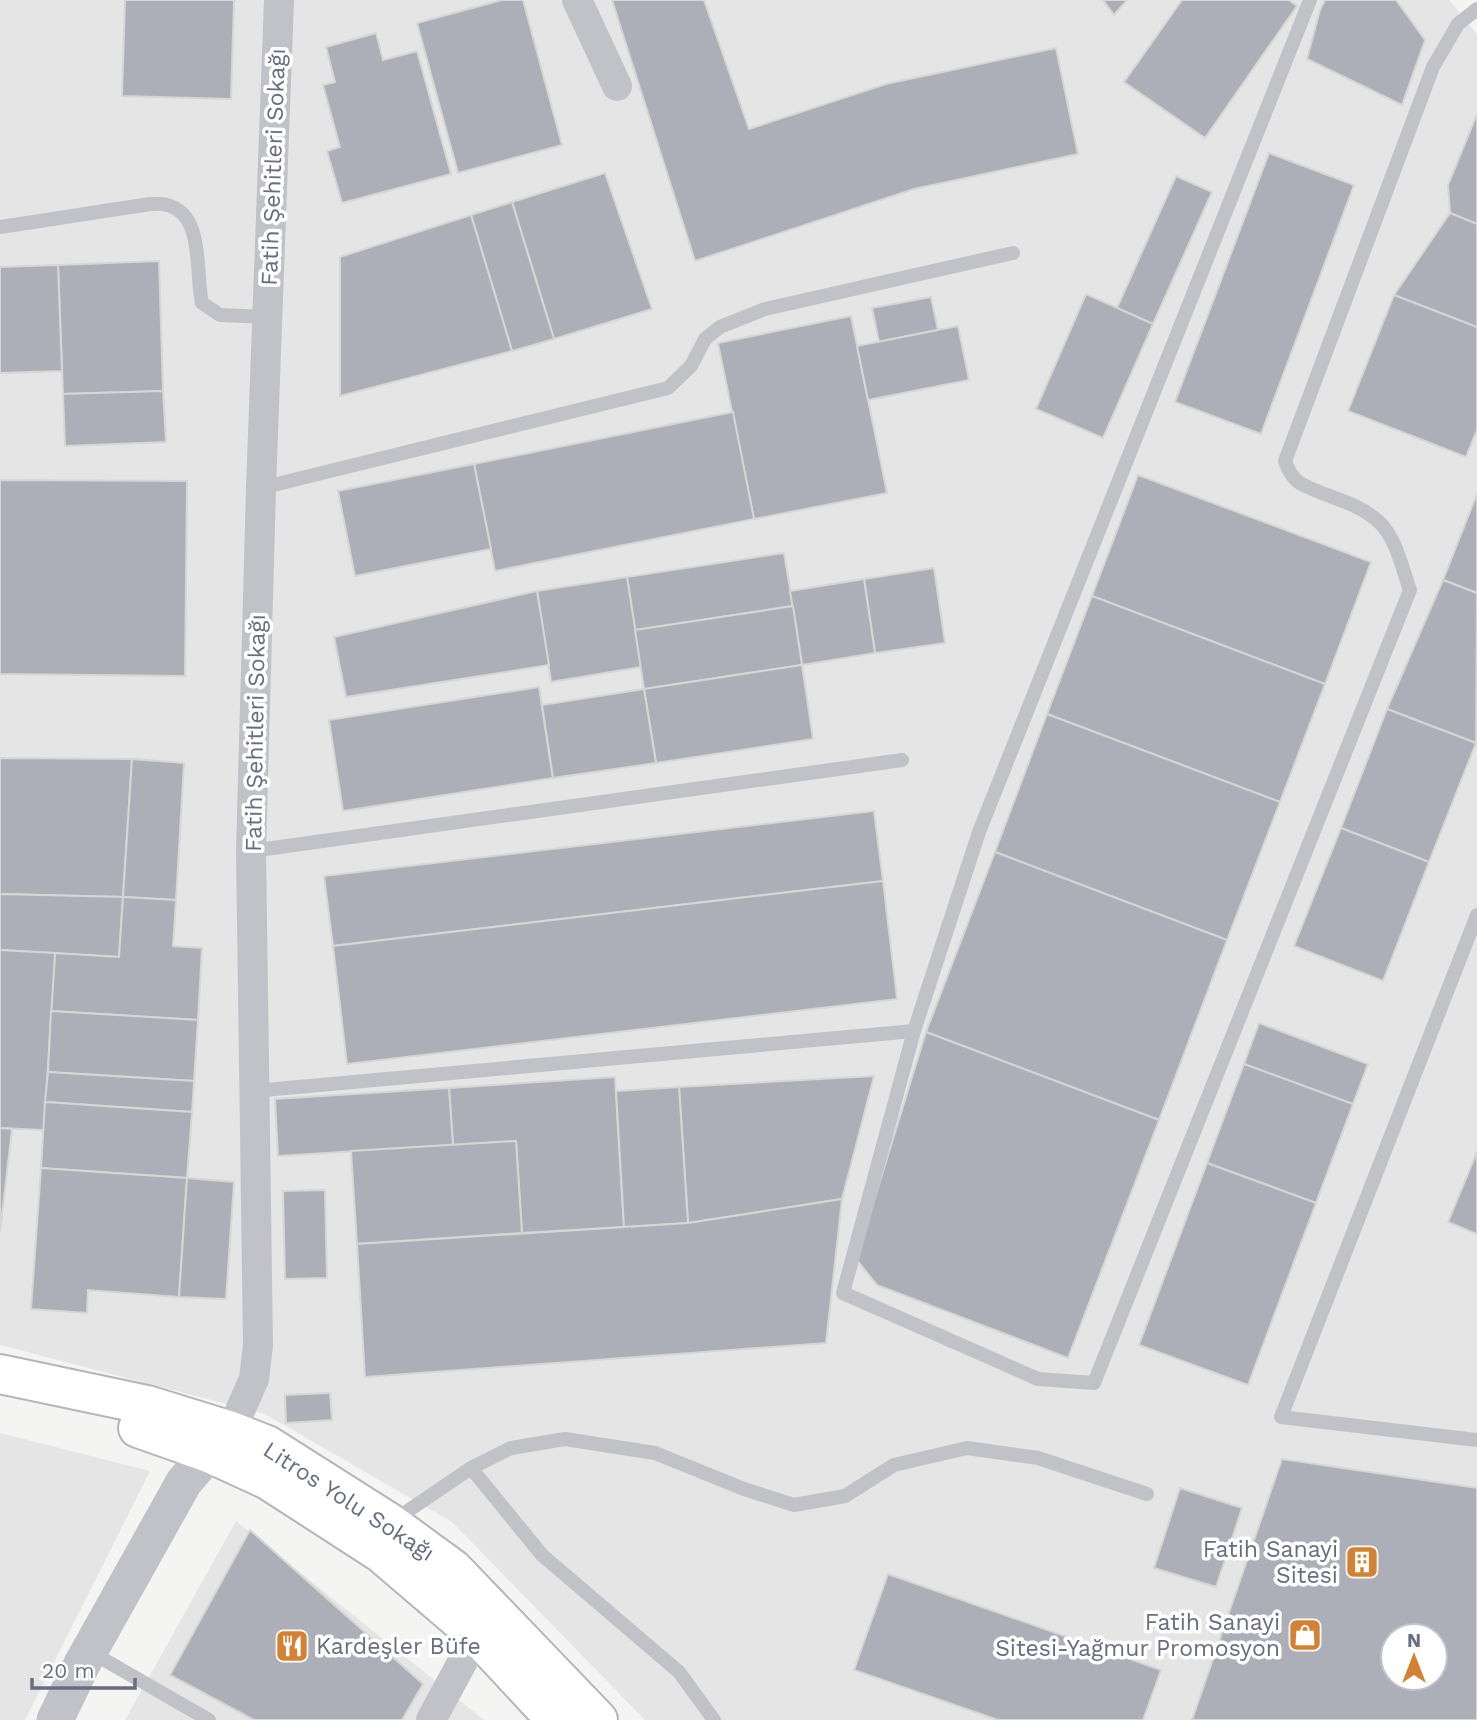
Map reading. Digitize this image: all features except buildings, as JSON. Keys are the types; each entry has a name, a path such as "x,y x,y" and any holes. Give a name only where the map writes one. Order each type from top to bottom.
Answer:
{"main road":[{"name":"Litros Yolu Sokağı","path":"0,1374 147,1405 220,1442 268,1480 381,1553 477,1635 556,1720"},
{"name":"Litros Yolu Sokağı","path":"0,1396 220,1442 267,1445 390,1523 453,1569 598,1720"}],"street":[{"name":"Fatih Şehitleri Sokağı","path":"220,1442 254,1379 258,1345 251,851 279,0"},
{"path":"577,0 617,86"},
{"path":"55,1720 89,1651 184,1482 220,1442"},
{"path":"431,1720 477,1635"}],"lane":[{"path":"1310,0 979,832 915,1031 843,1293 1038,1379 1094,1383 1410,590 1395,547 1380,523 1352,503 1300,483 1290,473 1285,461 1433,67 1458,24 1477,9"},
{"path":"0,227 150,204 168,205 184,215 195,233 198,289 202,303 220,315 267,317"},
{"path":"261,488 668,388 691,366 705,339 720,327 754,313 1013,253"},
{"path":"251,851 902,760"},
{"path":"1477,915 1281,1417 1477,1440"},
{"path":"253,1091 915,1031"},
{"path":"390,1523 471,1468 511,1448 565,1439 655,1453 744,1489 794,1505 845,1496 894,1465 967,1448 1038,1458 1147,1494"},
{"path":"471,1468 542,1555 679,1672 714,1720"},
{"path":"89,1651 209,1720"}],"shaded area":[{"path":"0,0 1449,0 1477,34 1477,1720 645,1720 452,1522 265,1414 0,1345"},
{"path":"0,1433 150,1471 25,1720 0,1720"},
{"path":"236,1521 484,1720 125,1720"}],"place":[{"name":"Fatih Sanayi Sitesi","path":"1362,1562"},
{"name":"Fatih Sanayi Sitesi-Yağmur Promosyon","path":"1305,1635"},
{"name":"Kardeşler Büfe","path":"292,1646"}]}
